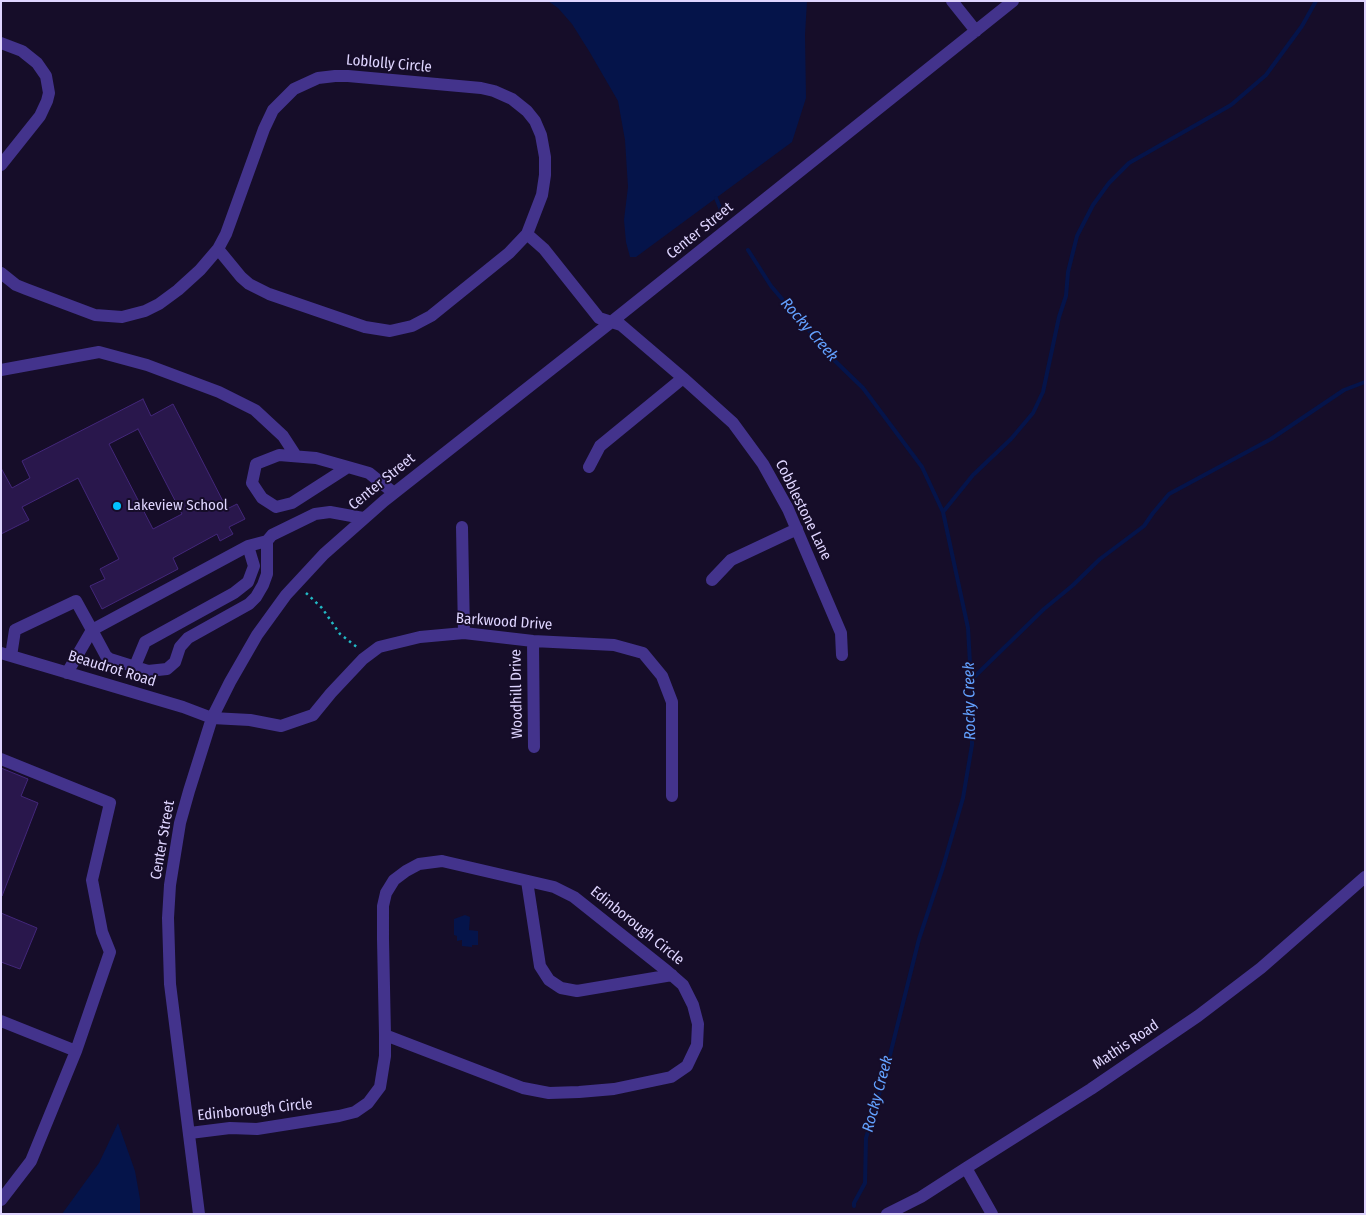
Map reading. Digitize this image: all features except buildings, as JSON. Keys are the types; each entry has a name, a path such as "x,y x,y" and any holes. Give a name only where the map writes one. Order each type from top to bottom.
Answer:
{"street":[{"path":"952,1 976,31"},
{"name":"Center Street","path":"199,1214 170,984 168,918 174,854 180,823 212,718 257,635 286,595 324,554 363,518 1013,1"},
{"path":"1,43 22,51 37,62 46,76 49,93 48,101 40,116 1,165"},
{"name":"Loblolly Circle","path":"1,273 26,290 95,316 122,317 145,311 168,298 200,270 218,249 226,234 264,129 273,110 303,84 318,78 336,76 481,88 503,94 521,106 531,116 541,135 545,157 545,175 542,195 527,234 509,253 431,316 412,326 390,330 365,327 261,291 241,277 218,249"},
{"path":"527,234 544,249 599,318 610,323"},
{"name":"Cobblestone Lane","path":"610,323 621,326 733,423 763,464 797,529 841,633 842,655"},
{"path":"1,370 99,352 146,365 219,392 255,410 283,436 296,456"},
{"path":"589,467 600,446 683,378"},
{"path":"348,467 292,502 276,507 262,498 252,483 256,464 279,455 296,456 316,458 348,467 369,474 394,493"},
{"path":"66,672 92,630 248,546 267,541 272,535 315,514 330,512 363,518"},
{"path":"462,527 464,633"},
{"path":"712,580 731,560 797,529"},
{"path":"6,654 15,630 76,601 106,656 118,662 148,671 167,669 175,662 180,647 188,638 249,604 263,585 268,574 267,541"},
{"path":"135,666 144,642 234,593 248,582 254,566 248,546"},
{"name":"Barkwood Drive","path":"212,718 250,720 281,726 313,715 331,692 367,656 379,647 412,639 464,633 533,641 614,645 642,654 662,676 672,702 672,796"},
{"name":"Woodhill Drive","path":"533,641 534,747"},
{"name":"Beaudrot Road","path":"6,654 182,707 212,718"},
{"path":"1,759 110,803 92,880 102,932 110,952 76,1051 31,1161 1,1200"},
{"name":"Edinborough Circle","path":"190,1133 230,1128 257,1129 339,1116 355,1112 368,1103 380,1087 386,1056 385,1035 383,906 386,893 394,880 419,864 442,860 554,888 574,897 672,975 683,986 693,1005 698,1024 697,1045 686,1066 671,1077 614,1089 579,1092 548,1093 523,1088 385,1035"},
{"name":"Mathis Road","path":"887,1214 921,1196 1091,1089 1198,1016 1261,968 1365,877"},
{"path":"527,881 540,966 548,980 561,988 577,991 672,975"},
{"path":"1,1020 76,1051"},
{"path":"966,1168 992,1214"}],"path":[{"path":"306,593 322,608 340,634 367,656"}],"shaded area":[{"path":"548,1 807,1 805,35 806,98 792,142 636,257 630,257 626,242 624,220 628,187 625,140 618,101 572,24 558,8"},
{"path":"465,915 470,917 469,930 478,931 478,945 472,945 472,947 462,946 462,940 457,941 457,936 454,935 454,919"},
{"path":"118,1123 135,1171 140,1199 140,1214 62,1214 99,1163"}],"waterway":[{"path":"943,512 973,475 1011,439 1033,413 1043,392 1059,317 1066,296 1068,272 1077,236 1093,205 1109,183 1129,163 1231,105 1266,75 1302,26 1316,1"},
{"name":"Rocky Creek","path":"716,198 721,210"},
{"name":"Rocky Creek","path":"748,250 771,286 835,361 863,388 922,467 943,512 968,628 972,699 972,745 963,798 919,939 886,1071 866,1138 865,1183 854,1206"},
{"path":"970,681 1044,609 1100,559 1144,526 1169,494 1271,439 1344,390 1365,382"}],"place":[{"name":"Lakeview School","path":"117,506"}]}
